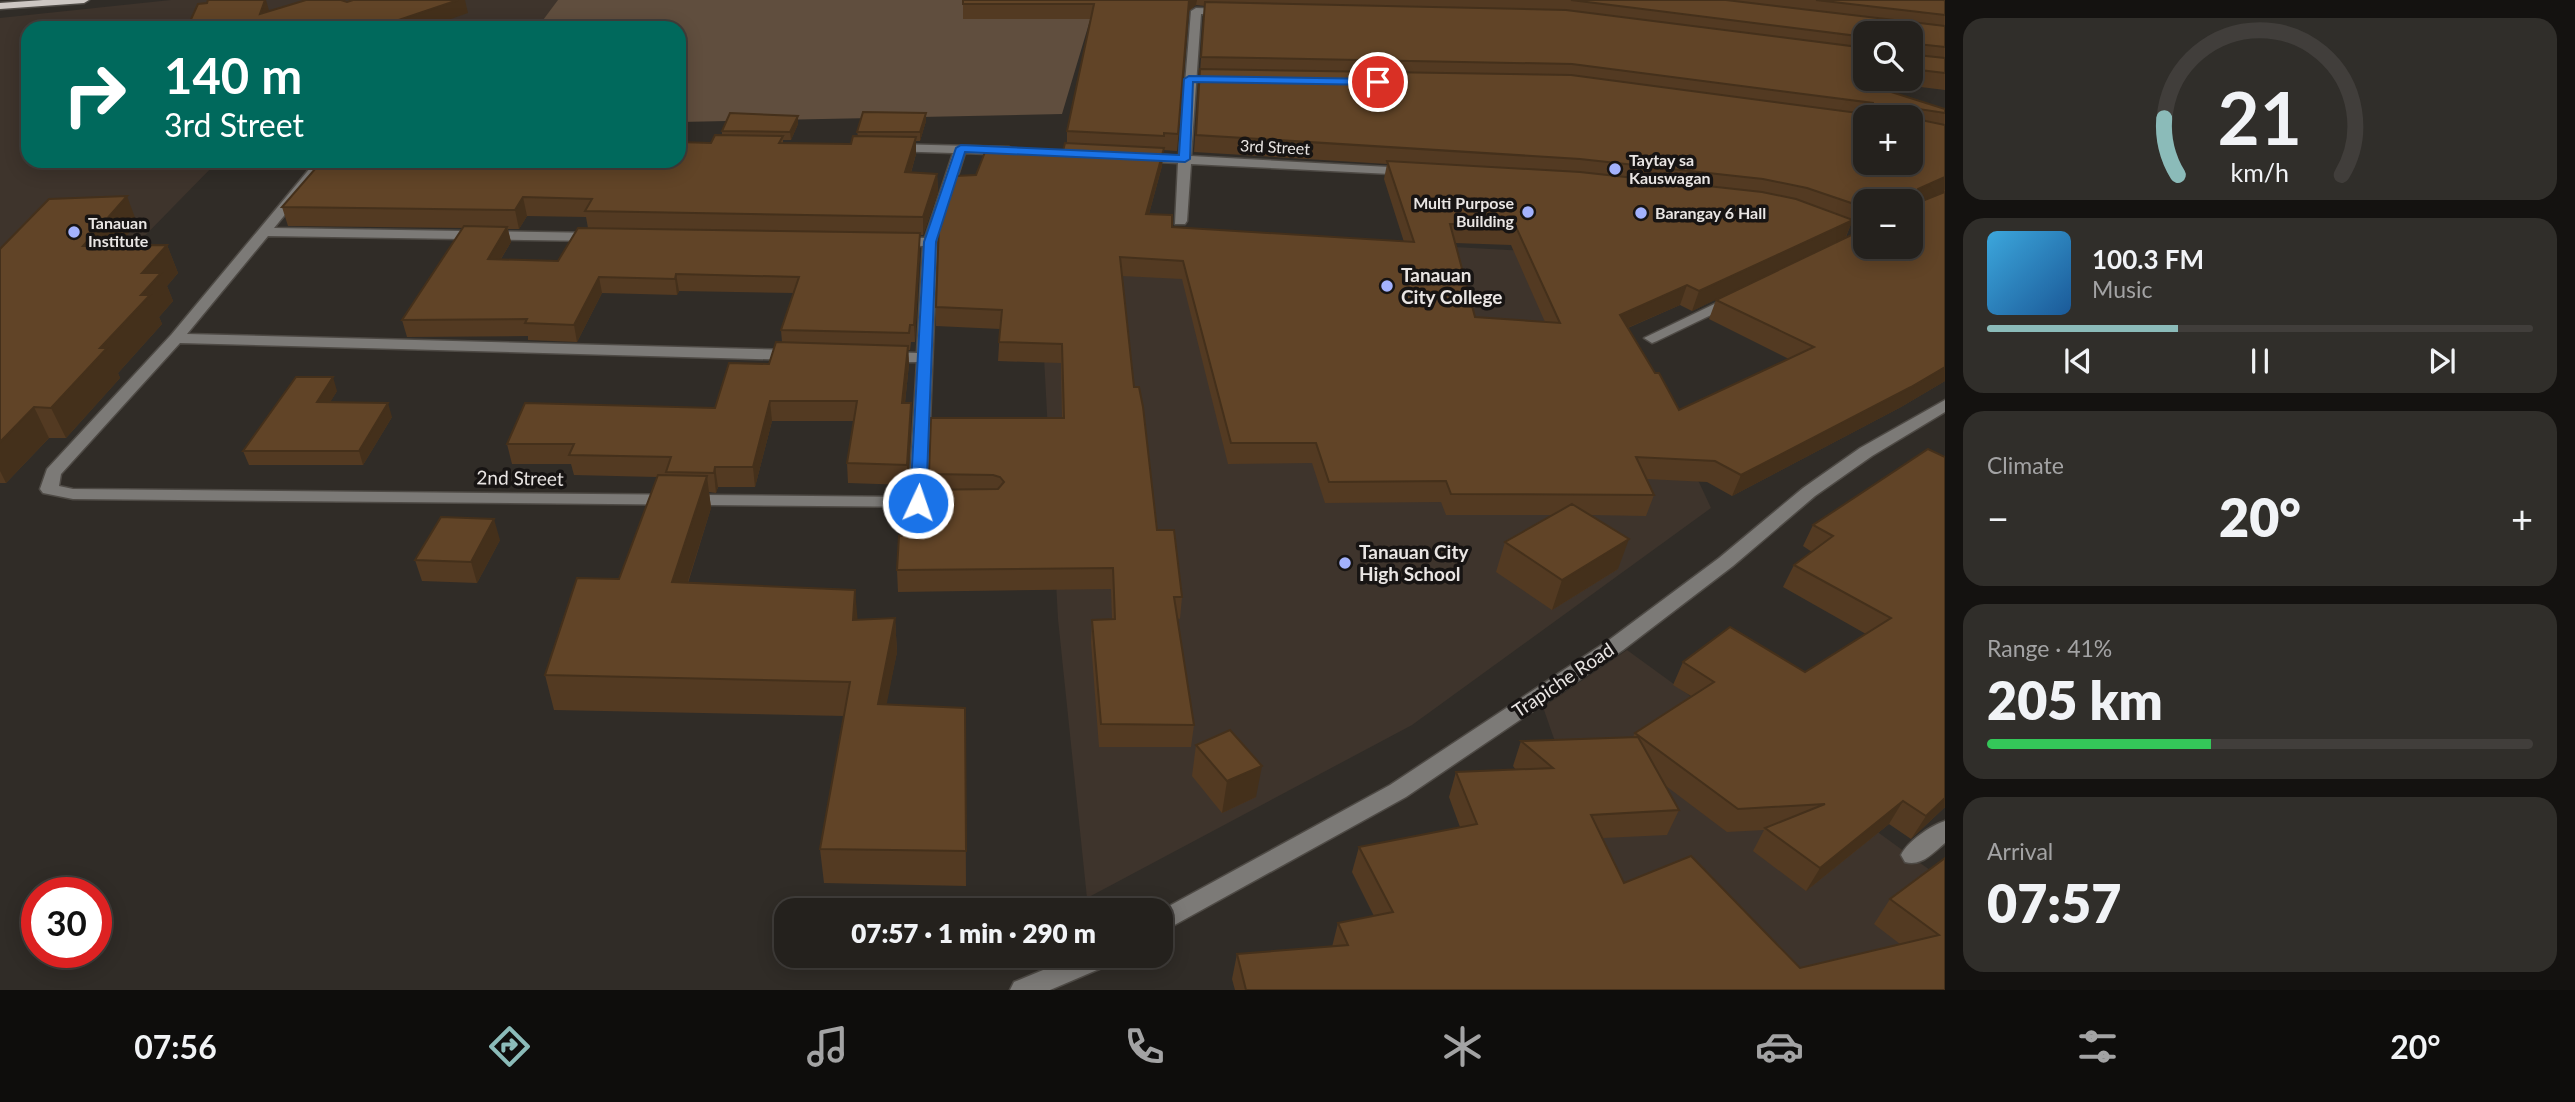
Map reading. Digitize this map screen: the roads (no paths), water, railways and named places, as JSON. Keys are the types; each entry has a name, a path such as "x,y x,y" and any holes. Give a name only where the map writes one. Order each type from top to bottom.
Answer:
{"main road":[{"path":"0,6 84,0"}],"street":[{"path":"1180,221 1196,11 1236,12"},
{"path":"1189,79 1202,79"},
{"path":"881,148 1017,151"},
{"path":"918,503 930,242 961,148"},
{"name":"3rd Street","path":"1129,156 1427,173"},
{"path":"176,338 267,232 317,168"},
{"path":"267,232 612,237"},
{"path":"888,241 930,242"},
{"path":"1652,338 1751,290"},
{"path":"176,338 813,355"},
{"name":"2nd Street","path":"176,338 53,473 50,489 73,494 942,503"},
{"path":"869,357 924,358"},
{"name":"Trapiche Road","path":"1173,916 1398,791 1616,645 1726,562 1818,485 1866,452 1945,405"},
{"path":"1913,855 1945,830"},
{"path":"1023,990 1074,968"}],"place":[{"name":"Taytay sa Kauswagan","path":"1615,169"},
{"name":"Multi Purpose Building","path":"1528,212"},
{"name":"Barangay 6 Hall","path":"1641,213"},
{"name":"Tanauan Institute","path":"74,232"},
{"name":"Tanauan City College","path":"1387,286"},
{"name":"Tanauan City High School","path":"1345,563"}]}
